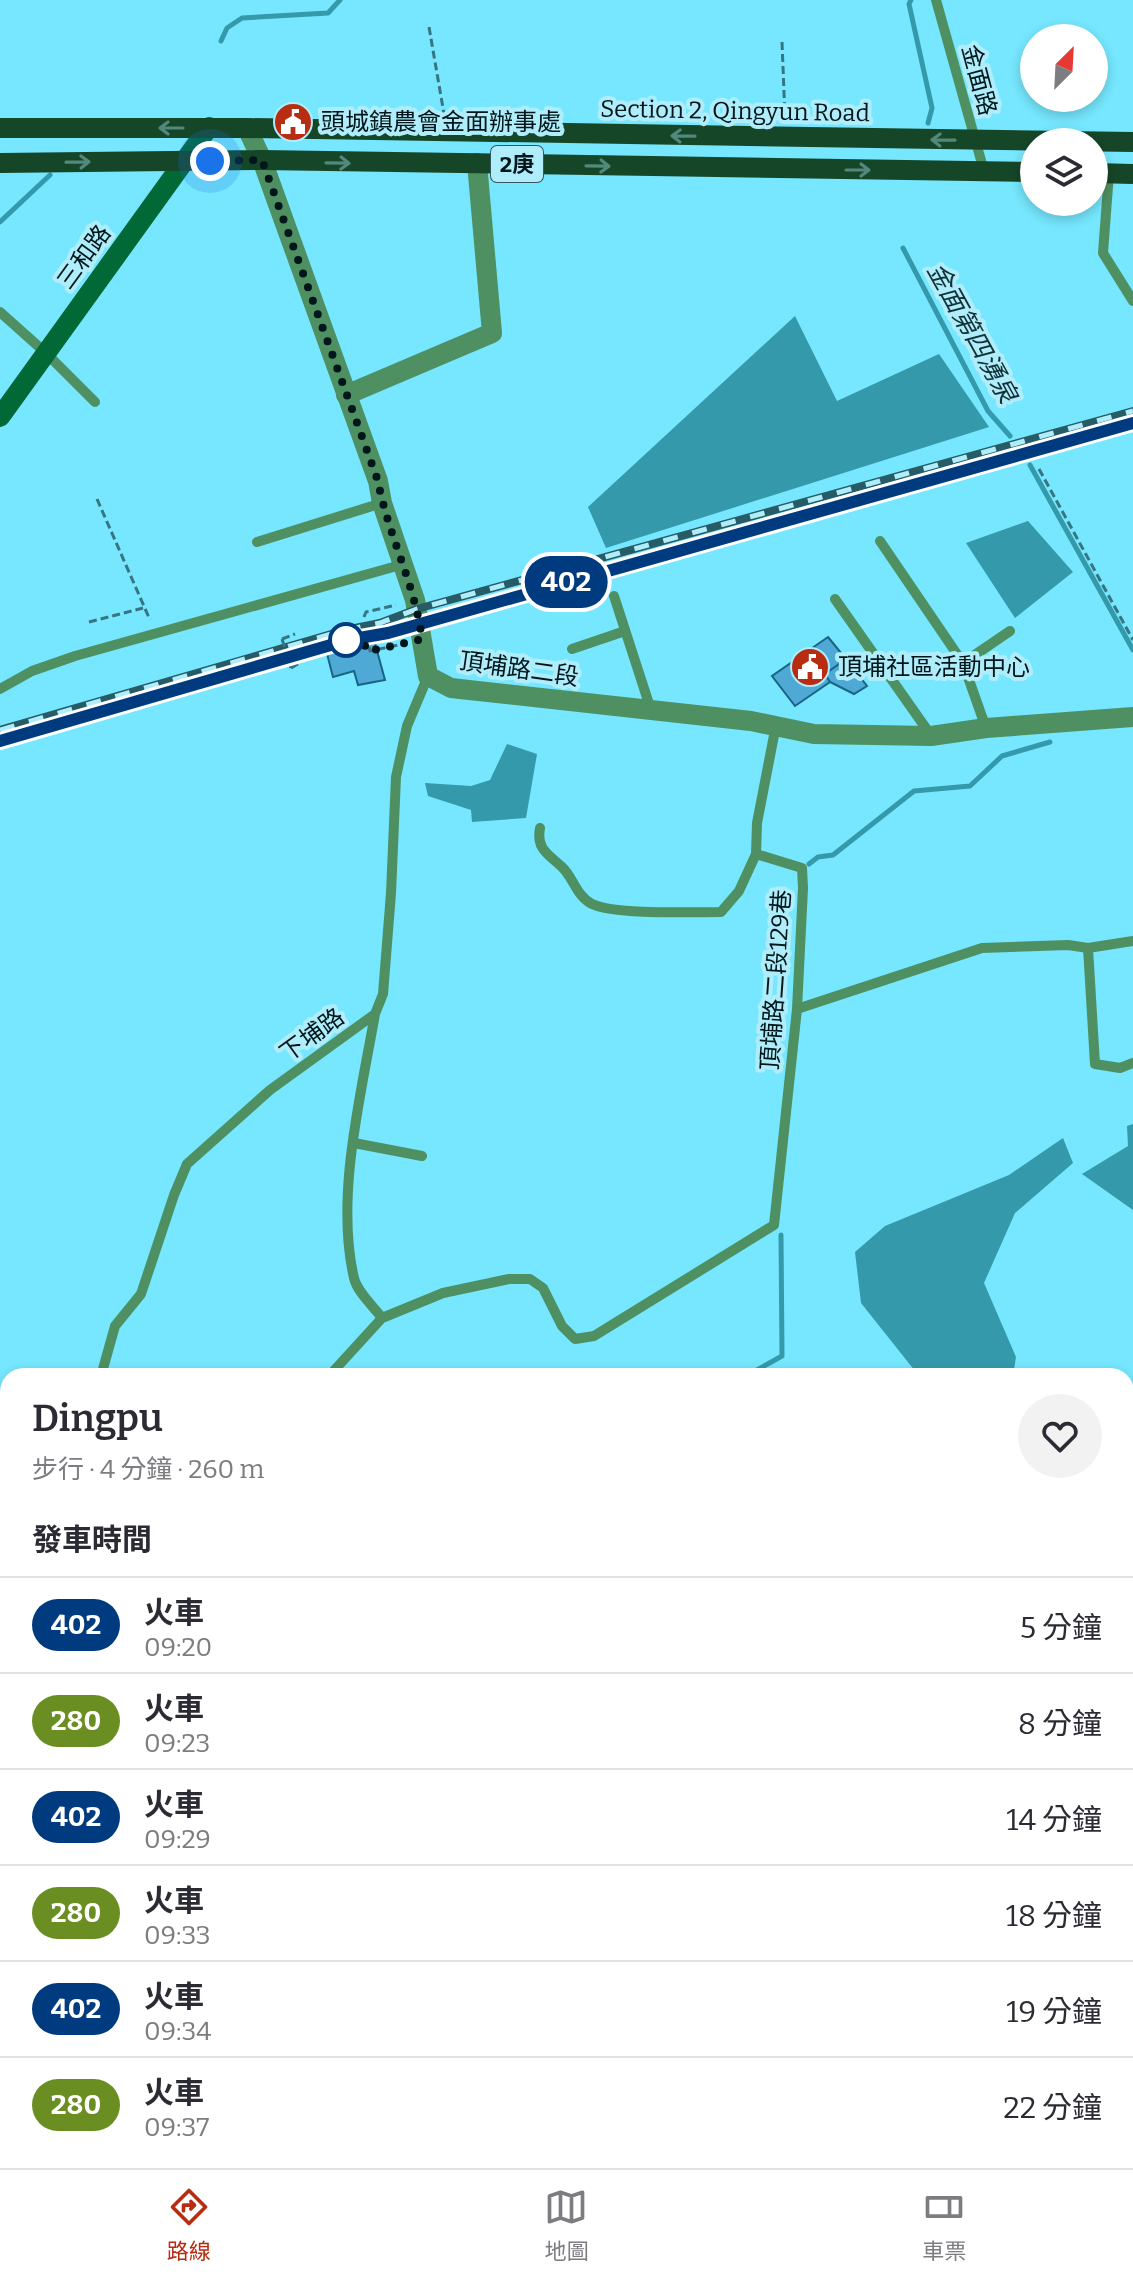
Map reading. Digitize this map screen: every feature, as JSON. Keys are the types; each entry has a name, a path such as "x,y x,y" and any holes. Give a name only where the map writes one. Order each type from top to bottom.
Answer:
{"main road":[{"name":"Section 2, Qingyun Road","path":"2,125 1133,142"},
{"name":"三和路","path":"0,417 209,127"},
{"name":"2庚","path":"0,163 262,160 1020,172"},
{"path":"1108,173 1133,174"}],"street":[{"name":"頂埔路二段","path":"247,128 262,160 378,481 382,503 415,600 428,676 451,688 776,725 814,734 931,736 986,728 1133,717"},
{"path":"346,395 492,333 477,163"}],"lane":[{"name":"金面路","path":"936,0 984,171"},
{"path":"1102,216 1103,253 1133,301"},
{"path":"0,312 95,402"},
{"path":"257,542 382,503"},
{"path":"880,541 963,663 986,728"},
{"path":"0,689 32,671 155,633 404,564"},
{"path":"614,596 651,710"},
{"path":"835,599 931,736"},
{"path":"572,649 625,631"},
{"path":"963,663 1010,631"},
{"name":"下埔路","path":"103,1368 115,1326 141,1294 187,1164 270,1090 375,1014 383,994 396,777 407,726 428,676"},
{"path":"540,828 538,838 544,853 565,869 572,883 591,904 617,909 721,912 739,891 756,854 757,823 776,725"},
{"name":"頂埔路二段129巷","path":"382,1318 443,1293 509,1279 530,1279 543,1288 562,1326 575,1339 594,1336 774,1225 797,1009 802,868 756,854"},
{"path":"797,1009 982,948 1068,945 1088,948 1133,941"},
{"path":"1088,948 1095,1064 1120,1068 1133,1063"},
{"path":"336,1368 382,1318 354,1281 346,1206 375,1014"},
{"path":"354,1143 422,1156"}],"path":[{"path":"429,27 447,132"},
{"path":"782,42 786,137"},
{"path":"1039,469 1133,640"},
{"path":"97,499 155,633"},
{"path":"364,617 366,612 415,600"},
{"path":"89,622 144,607"},
{"path":"295,634 282,639 291,668 298,664"},
{"path":"369,647 370,651 422,639"}],"water":[{"path":"795,316 837,401 939,354 989,427 606,548 588,507"},
{"path":"1028,521 1073,572 1015,618 966,543"},
{"path":"507,744 537,754 526,818 472,822 471,810 428,796 425,783 471,786 490,780"},
{"path":"1133,1124 1133,1210 1082,1174 1128,1146 1127,1126"},
{"path":"1063,1138 1073,1163 1015,1213 984,1283 1016,1357 1014,1368 913,1368 861,1303 855,1252 885,1226 1009,1175"}],"building":[{"path":"373,636 385,680 358,685 354,671 333,677 326,650"},
{"name":"頂埔社區活動中心","path":"828,637 846,659 825,674 830,682 795,706 772,676"},
{"path":"846,659 867,686 854,694 830,682 825,674"}],"waterway":[{"path":"221,41 227,28 242,18 328,13 340,0"},
{"name":"金面第四湧泉","path":"911,0 909,4 932,108 928,123"},
{"path":"0,222 50,175"},
{"name":"金面第四湧泉","path":"903,248 988,411 1010,436"},
{"name":"金面第四湧泉","path":"1030,465 1133,650"},
{"name":"金面第四湧泉","path":"809,864 818,857 833,855 914,791 970,786 1002,756 1050,742"},
{"name":"金面第四湧泉","path":"760,1368 782,1356 781,1235"}],"railway":[{"path":"0,730 345,630 380,623 417,609 1133,411"},
{"path":"365,637 1024,453"}],"train":[{"name":"402","path":"0,741 348,640 388,633 1133,423"}],"place":[{"name":"頭城鎮農會金面辦事處","path":"293,122"},
{"name":"頂埔社區活動中心","path":"810,667"}],"route":[{"path":"210,161 262,160 378,481 382,503 415,600 422,639 370,651 369,647 346,640"}]}
